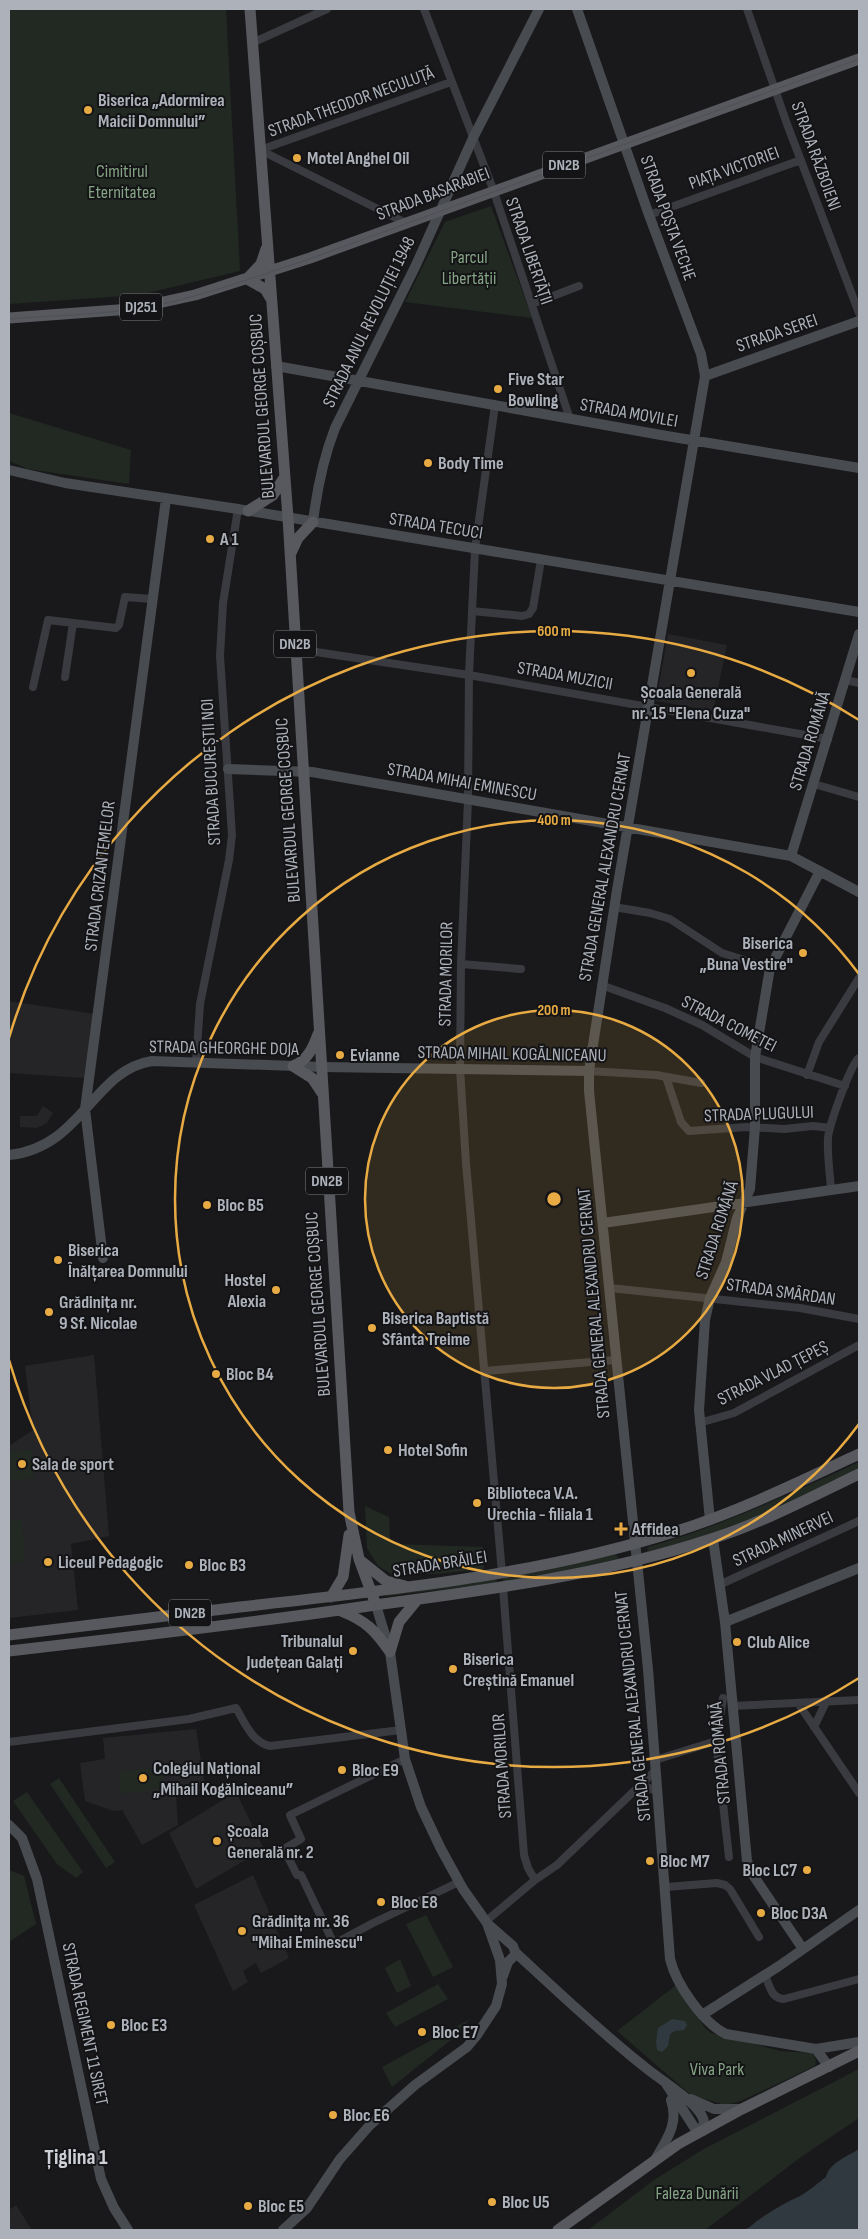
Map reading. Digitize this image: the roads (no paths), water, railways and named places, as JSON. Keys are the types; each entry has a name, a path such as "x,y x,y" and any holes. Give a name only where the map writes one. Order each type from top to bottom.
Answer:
{"main road":[{"name":"BULEVARDUL GEORGE COȘBUC","path":"250,9 288,518 322,1067 322,1094 350,1521 359,1559 376,1605"},
{"name":"STRADA BASARABIEI","path":"9,318 131,309 195,295 290,265 859,59"},
{"path":"267,245 278,259 290,265"},
{"path":"267,245 261,264 247,279 265,290 272,300"},
{"path":"243,510 273,495 284,478"},
{"path":"290,557 298,538 313,522"},
{"path":"292,1066 300,1063 306,1057 319,1031"},
{"path":"292,1066 312,1078 322,1094"},
{"name":"STRADA BRĂILEI","path":"9,1635 414,1587 584,1556 634,1544 710,1520 758,1501 859,1454"},
{"name":"STRADA BRĂILEI","path":"9,1651 503,1588 635,1560 713,1539 773,1514 859,1474"},
{"name":"DN2B","path":"331,1597 343,1577 348,1552 350,1521"},
{"path":"359,1559 386,1581 414,1587"},
{"path":"390,1652 399,1622 417,1600"},
{"path":"341,1610 360,1619 370,1627 390,1652"},
{"path":"558,2230 656,2158 742,2109 859,2051"}],"street":[{"path":"252,43 327,9"},
{"name":"STRADA LIBERTĂȚII","path":"424,9 493,190 570,419"},
{"name":"STRADA ANUL REVOLUȚIEI 1948","path":"313,522 318,482 326,451 357,380 441,210 473,138 539,9"},
{"name":"STRADA POȘTA VECHE","path":"577,9 649,215 701,354 705,376 695,441"},
{"name":"STRADA RĂZBOIENI","path":"747,9 801,160 859,313"},
{"name":"STRADA THEODOR NECULUȚĂ","path":"260,150 451,82"},
{"path":"260,150 406,223"},
{"name":"PIAȚA VICTORIEI","path":"649,215 801,160"},
{"path":"532,304 579,286"},
{"name":"STRADA SEREI","path":"705,376 859,321"},
{"name":"STRADA MOVILEI","path":"276,366 695,441 859,468"},
{"name":"STRADA MORILOR","path":"495,405 475,549 469,675 468,800 461,964 460,1069 502,1572"},
{"name":"STRADA GENERAL ALEXANDRU CERNAT","path":"695,441 614,907 589,1071 589,1091 656,1765 673,1970 702,2015 712,2026 726,2034 816,2049 859,2042"},
{"name":"STRADA TECUCI","path":"9,470 65,483 243,510 859,612"},
{"name":"STRADA CRIZANTEMELOR","path":"103,1258 85,1109 166,498"},
{"name":"STRADA BUCUREȘTII NOI","path":"196,1062 204,981 231,847 232,820 220,674 220,639 223,603 243,510"},
{"path":"472,611 522,616 529,614 532,608 541,560"},
{"path":"33,687 48,620 116,628 120,625 125,597 152,599"},
{"path":"64,677 73,623"},
{"name":"STRADA ROMÂNĂ","path":"791,856 859,634"},
{"name":"STRADA MUZICII","path":"296,649 469,675 828,739"},
{"path":"846,680 859,683"},
{"name":"STRADA MIHAI EMINESCU","path":"228,769 304,771 791,856 859,892"},
{"path":"814,784 859,797"},
{"name":"STRADA ROMÂNĂ","path":"710,1520 699,1423 704,1328 710,1298 726,1262 742,1202 750,1188 755,1127 755,1057 770,968 820,871"},
{"path":"614,907 650,913 670,919 722,953 770,968"},
{"path":"461,964 521,969"},
{"path":"807,1075 819,1042 859,978"},
{"name":"STRADA COMETEI","path":"601,985 665,1008 694,1021 755,1057 845,1086"},
{"path":"831,1190 828,1147 830,1128 845,1086 859,1058"},
{"name":"STRADA GHEORGHE DOJA","path":"9,1155 24,1153 53,1140 121,1072 135,1065 152,1061 322,1067"},
{"name":"STRADA MIHAIL KOGĂLNICEANU","path":"322,1067 589,1071 666,1077 701,1083"},
{"name":"STRADA PLUGULUI","path":"666,1077 682,1122 689,1131 755,1127 778,1129 813,1126 830,1128"},
{"path":"603,1223 859,1186"},
{"name":"STRADA SMÂRDAN","path":"610,1288 800,1308 859,1319"},
{"name":"STRADA VLAD ȚEPEȘ","path":"699,1423 734,1412 859,1344"},
{"path":"485,1371 615,1360"},
{"name":"STRADA MINERVEI","path":"720,1584 859,1521"},
{"name":"STRADA ROMÂNĂ","path":"713,1539 725,1622 747,1861 753,1875 804,1949"},
{"path":"725,1622 859,1568"},
{"name":"STRADA MORILOR","path":"503,1588 524,1855 535,1880"},
{"path":"376,1605 390,1652 405,1759 421,1807 459,1882 506,1953 532,1967 617,2044 665,2082 702,2116 704,2123 703,2131"},
{"name":"STRADA ROMÂNĂ","path":"723,1698 716,1741 729,1857"},
{"path":"732,1706 859,1700"},
{"path":"814,1727 826,1702"},
{"path":"798,1703 859,1793"},
{"path":"9,1742 189,1719 236,1708 255,1739 262,1745 270,1746 401,1730"},
{"path":"487,1922 535,1880 557,1865 640,1784 656,1765 716,1741"},
{"path":"405,1759 290,1815 301,1839 284,1849 298,1875 302,1876 334,1944 459,1882"},
{"path":"640,1784 658,1792"},
{"name":"STRADA REGIMENT 11 SIRET","path":"9,1825 22,1838 37,1880 101,2179 112,2204 128,2230"},
{"path":"666,1887 717,1883 725,1885 730,1889 759,1937"},
{"path":"702,2015 804,1949 859,1910"},
{"path":"283,2230 306,2208 340,2159 370,2125 415,2085 467,2046 478,2035 496,2006 506,1953"},
{"path":"765,1975 773,1996 777,1999 784,1999 859,1979"},
{"path":"816,2049 829,2067"},
{"path":"665,2082 703,2106 726,2111 742,2109"},
{"path":"656,2158 675,2121 674,2110 665,2082"}],"tram line":[{"path":"9,319 102,313 140,308 212,291 301,262 859,59"}],"place":[{"name":"Biserica „Adormirea Maicii Domnului”","path":"88,110"},
{"name":"Motel Anghel Oil","path":"297,158"},
{"name":"Five Star Bowling","path":"498,389"},
{"name":"Body Time","path":"428,463"},
{"name":"A 1","path":"210,539"},
{"name":"Școala Generală nr. 15 \"Elena Cuza\"","path":"691,673"},
{"name":"Biserica „Buna Vestire\"","path":"803,953"},
{"name":"Evianne","path":"340,1055"},
{"name":"Bloc B5","path":"207,1205"},
{"name":"Biserica Înălțarea Domnului","path":"58,1260"},
{"name":"Hostel Alexia","path":"276,1290"},
{"name":"Grădinița nr. 9 Sf. Nicolae","path":"49,1312"},
{"name":"Biserica Baptistă Sfânta Treime","path":"372,1328"},
{"name":"Bloc B4","path":"216,1374"},
{"name":"Hotel Sofin","path":"388,1450"},
{"name":"Sala de sport","path":"22,1464"},
{"name":"Biblioteca V.A. Urechia - filiala 1","path":"477,1503"},
{"name":"Affidea","path":"621,1529"},
{"name":"Liceul Pedagogic","path":"48,1562"},
{"name":"Bloc B3","path":"189,1565"},
{"name":"Club Alice","path":"737,1642"},
{"name":"Tribunalul Județean Galați","path":"353,1651"},
{"name":"Biserica Creștină Emanuel","path":"453,1669"},
{"name":"Bloc E9","path":"342,1770"},
{"name":"Colegiul Național „Mihail Kogălniceanu”","path":"143,1778"},
{"name":"Școala Generală nr. 2","path":"217,1841"},
{"name":"Bloc M7","path":"650,1861"},
{"name":"Bloc LC7","path":"807,1870"},
{"name":"Bloc E8","path":"381,1902"},
{"name":"Bloc D3A","path":"761,1913"},
{"name":"Grădinița nr. 36 \"Mihai Eminescu\"","path":"242,1931"},
{"name":"Bloc E3","path":"111,2025"},
{"name":"Bloc E7","path":"422,2032"},
{"name":"Bloc E6","path":"333,2115"},
{"name":"Bloc U5","path":"492,2202"},
{"name":"Bloc E5","path":"248,2206"}],"district":[{"name":"Țiglina 1","path":"76,2157"}],"park label":[{"name":"Cimitirul Eternitatea","path":"122,181"},
{"name":"Parcul Libertății","path":"469,267"},
{"name":"Viva Park","path":"717,2069"},
{"name":"Faleza Dunării","path":"697,2193"}]}
